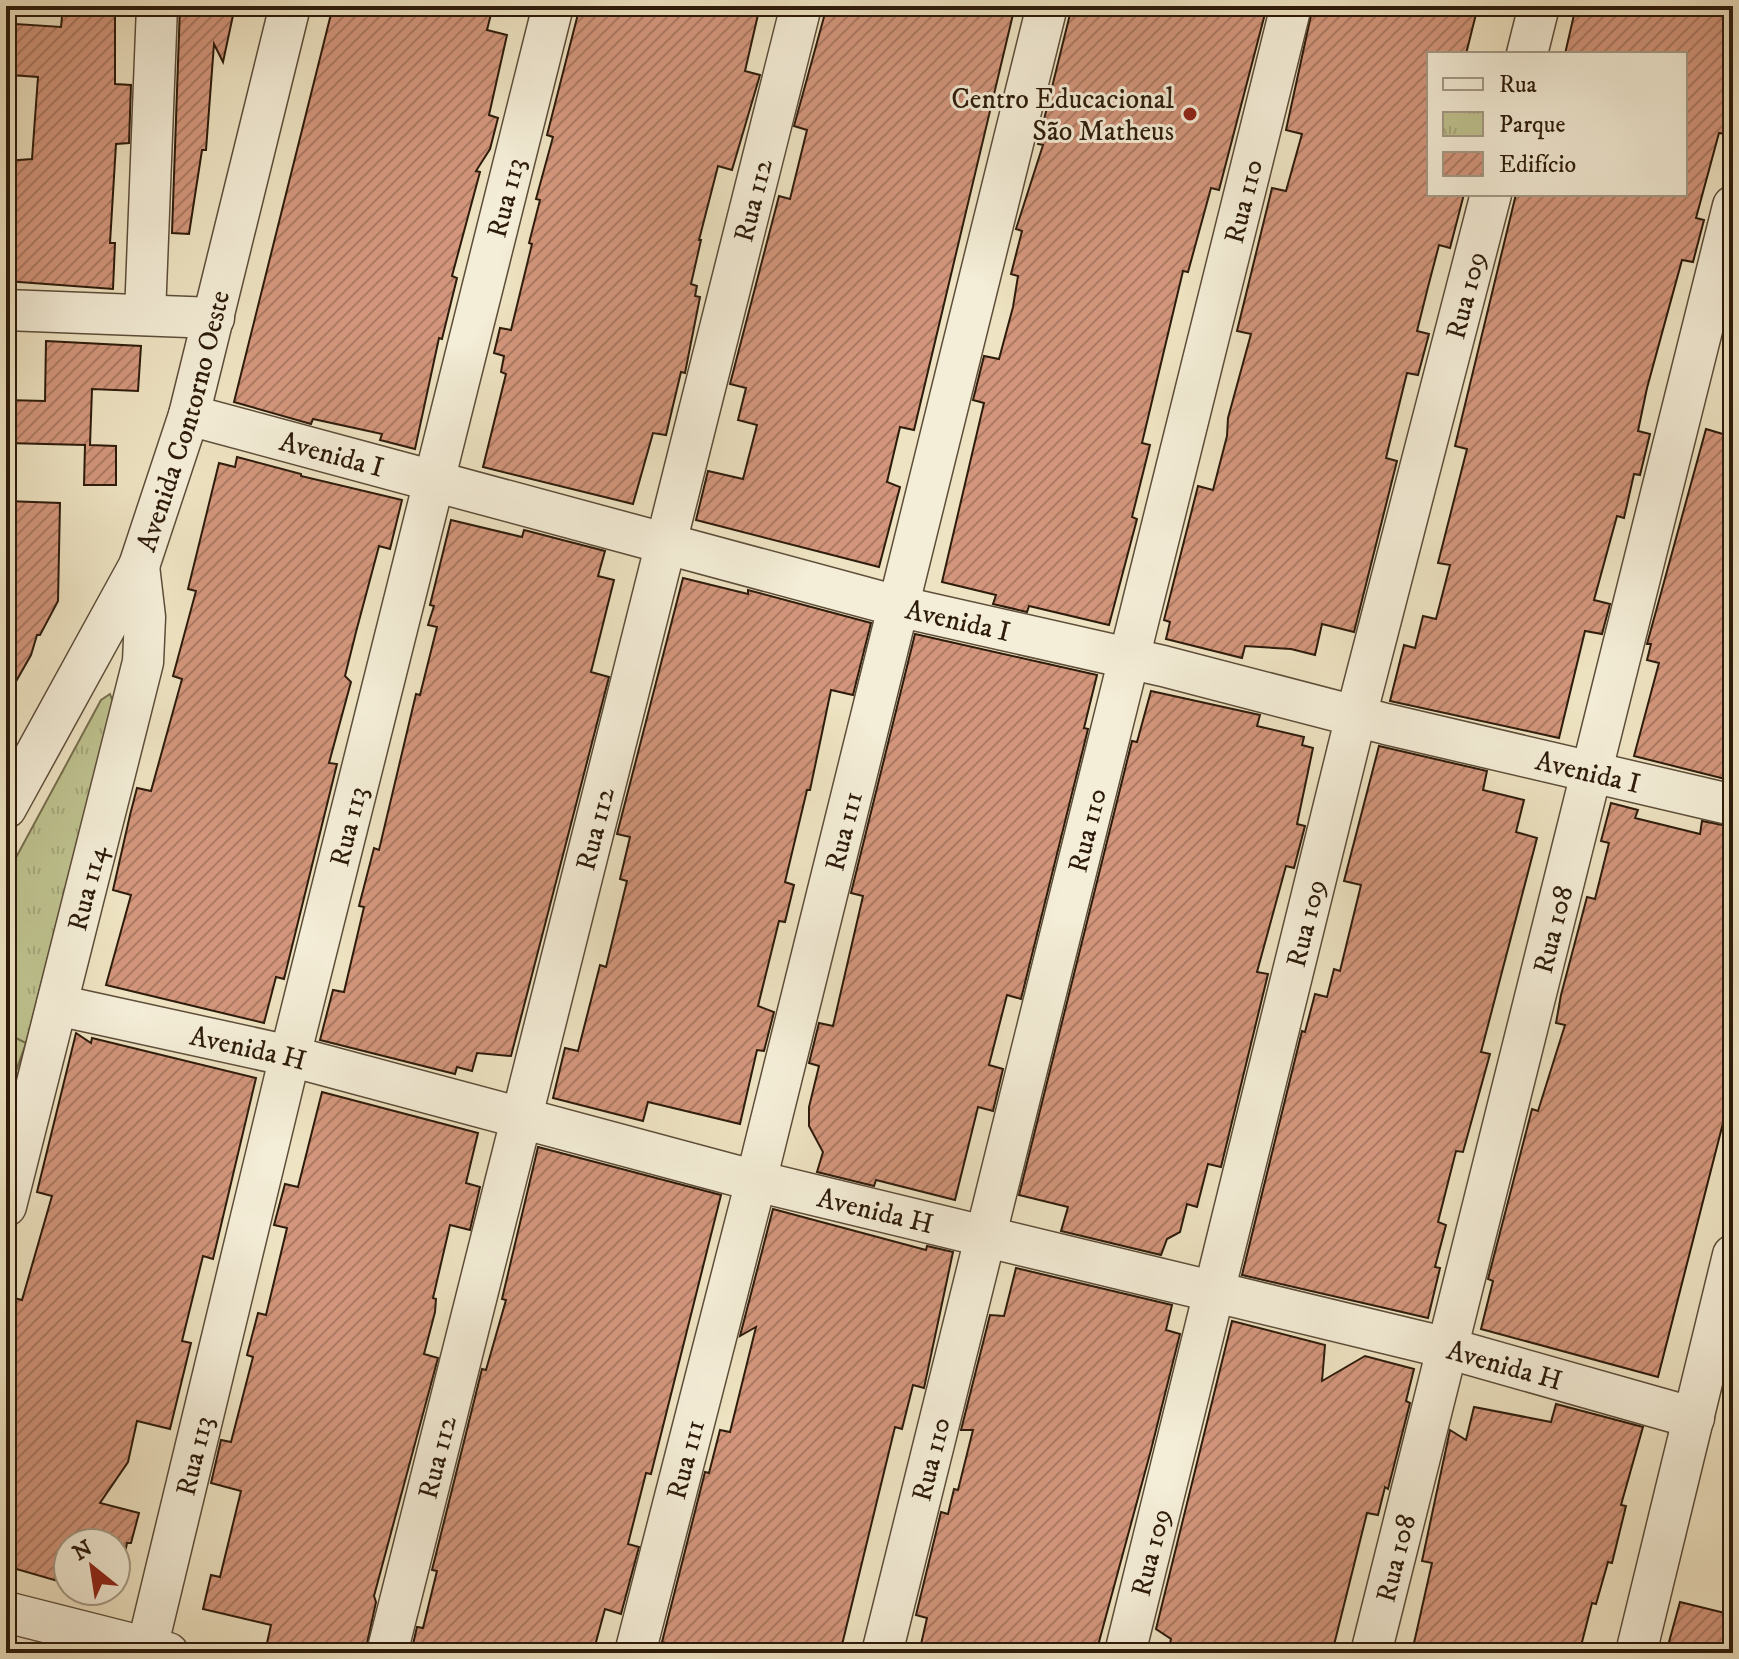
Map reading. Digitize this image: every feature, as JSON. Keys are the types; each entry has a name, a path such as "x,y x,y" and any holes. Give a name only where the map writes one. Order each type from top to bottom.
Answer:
{"street":[{"path":"145,315 157,6"},
{"name":"Avenida Contorno Oeste","path":"6,808 139,566 189,415 290,6"},
{"name":"Rua 113","path":"158,1650 290,1056 553,6"},
{"name":"Rua 112","path":"387,1653 801,6"},
{"name":"Rua 111","path":"635,1653 756,1181 1047,6"},
{"name":"Rua 110","path":"882,1653 1126,659 1291,6"},
{"path":"1528,52 1539,6"},
{"name":"Rua 109","path":"1125,1653 1356,716 1490,196"},
{"name":"Rua 108","path":"1371,1653 1733,206"},
{"path":"6,310 214,318"},
{"name":"Avenida I","path":"189,415 897,606 1733,805"},
{"name":"Rua 114","path":"6,1206 143,662 145,617 139,566"},
{"name":"Avenida H","path":"57,1005 290,1056 756,1181 1447,1348 1694,1418"},
{"path":"1636,1653 1733,1255"},
{"path":"6,1612 158,1650"}],"green space":[{"path":"110,694 113,702 6,1122 6,876 101,700"},
{"path":"6,1033 26,1043 6,1099"}],"building":[{"path":"63,6 115,6 115,84 131,85 129,143 116,144 110,243 115,243 113,289 6,281 6,161 32,159 38,77 11,75 16,24 61,27"},
{"path":"180,6 235,6 223,62 214,44 206,150 202,150 189,234 172,233"},
{"path":"333,6 493,6 487,30 507,35 489,115 498,118 490,149 476,171 480,172 452,276 457,278 442,339 439,338 415,449 380,440 382,434 313,419 311,424 234,402"},
{"path":"580,6 649,6 675,13 677,6 760,6 745,71 760,75 732,170 718,166 699,240 691,284 697,286 695,296 700,297 685,373 681,372 666,435 653,433 633,504 483,467 506,374 501,372 504,356 494,353 500,328 511,330 532,244 529,243 540,200 536,199 553,137 547,135"},
{"path":"827,6 1015,6 914,430 900,427 887,482 900,487 879,567 696,520 708,471 743,479 757,425 738,420 746,388 730,384 779,196 790,199 807,130 794,126"},
{"path":"1072,6 1199,6 1225,13 1227,6 1267,6 1219,190 1211,188 1188,272 1183,271 1142,443 1150,445 1132,517 1137,519 1109,625 1029,606 1027,612 993,604 996,595 942,582 984,403 973,400 984,356 999,359 1013,307 1018,276 1011,274 1022,231 1016,229 1043,145 1038,144"},
{"path":"1313,6 1478,6 1466,52 1427,52 1427,196 1463,196 1450,248 1439,245 1428,287 1417,331 1429,334 1418,375 1407,373 1386,458 1397,461 1354,632 1322,624 1315,655 1291,649 1245,646 1242,658 1166,639 1170,622 1164,620 1198,486 1213,490 1227,436 1228,418 1251,334 1237,331 1272,188 1286,191 1302,134 1286,130"},
{"path":"1576,6 1733,6 1733,101 1725,134 1719,133 1696,218 1704,220 1693,262 1682,260 1647,388 1638,431 1650,434 1640,475 1634,474 1624,518 1617,516 1594,600 1610,604 1602,634 1585,631 1559,738 1390,701 1404,645 1415,648 1423,616 1436,619 1450,565 1438,563 1467,449 1455,446 1516,196 1687,196 1687,52 1565,52"},
{"path":"46,341 141,346 138,391 92,389 90,445 116,446 116,485 84,485 85,445 6,443 6,400 45,401"},
{"path":"1706,429 1733,437 1733,781 1634,756 1659,663 1647,660 1651,644 1647,644"},
{"path":"237,457 402,500 390,549 379,546 356,632 345,676 351,682 329,763 337,764 284,979 276,977 264,1023 106,985 131,895 113,890 130,815 137,788 151,791 182,679 173,676 196,591 188,589 219,463 235,467"},
{"path":"6,501 60,503 58,601 40,635 37,635 31,655 6,699"},
{"path":"451,520 522,537 524,530 605,551 598,576 614,580 591,672 609,677 511,1056 477,1053 472,1071 457,1067 455,1074 320,1040 333,990 344,992 364,907 359,906 374,848 379,850 416,694 420,695 437,627 428,625 434,606 430,605"},
{"path":"683,578 748,594 748,590 871,623 853,695 831,690 810,790 807,790 785,882 794,885 785,922 779,921 758,1006 774,1012 764,1051 757,1050 740,1124 648,1102 643,1121 553,1098 565,1048 578,1051 600,965 606,967 627,881 620,879 630,837 617,834"},
{"path":"915,634 1097,675 1084,728 1088,729 1021,999 1007,995 989,1065 1003,1069 993,1111 978,1107 955,1200 876,1180 874,1186 817,1172 823,1152 809,1126 809,1107 819,1066 809,1063 819,1023 833,1026 863,896 851,893"},
{"path":"1151,691 1260,715 1257,726 1304,737 1302,745 1313,748 1297,824 1305,826 1294,868 1286,866 1257,972 1268,974 1221,1167 1208,1164 1197,1207 1187,1204 1180,1232 1167,1239 1161,1255 1061,1231 1068,1207 1019,1195 1132,741 1137,742"},
{"path":"1379,746 1487,771 1483,790 1524,800 1516,832 1537,838 1481,1052 1490,1054 1463,1152 1456,1151 1438,1222 1446,1225 1435,1267 1440,1268 1428,1318 1242,1275 1302,1031 1305,1032 1315,994 1327,997 1334,969 1340,971 1361,885 1344,881"},
{"path":"1611,803 1638,810 1635,818 1700,834 1702,821 1733,827 1733,1084 1658,1377 1481,1329 1493,1281 1488,1279 1532,1109 1538,1111 1565,1025 1556,1023 1561,995 1587,897 1595,899 1609,843 1601,841"},
{"path":"76,1033 91,1043 92,1038 256,1078 213,1259 203,1256 182,1341 191,1343 170,1429 137,1421 128,1462 100,1503 139,1513 132,1539 132,1527 52,1527 52,1579 6,1566 6,1296 22,1300 52,1196 37,1192"},
{"path":"322,1092 478,1133 466,1183 480,1187 470,1230 450,1225 433,1298 436,1299 435,1312 424,1354 438,1358 374,1596 376,1602 365,1653 306,1653 267,1643 271,1625 203,1609 211,1575 220,1577 241,1491 211,1483 221,1440 231,1442 253,1357 247,1355 258,1313 266,1315 287,1228 274,1225 285,1184 298,1187"},
{"path":"538,1147 721,1195 651,1474 646,1473 628,1544 639,1547 621,1614 605,1609 593,1653 411,1653 417,1627 423,1628 437,1571 432,1570 482,1369 486,1370 506,1300 502,1299"},
{"path":"773,1209 926,1250 927,1246 953,1252 924,1388 913,1385 902,1429 895,1427 840,1653 704,1653 662,1642 705,1472 709,1473 720,1430 730,1432 756,1327 740,1336"},
{"path":"1016,1268 1172,1305 1166,1330 1180,1334 1151,1450 1096,1653 919,1653 927,1618 916,1615 941,1512 948,1514 954,1489 958,1490 973,1430 961,1430 990,1315 1004,1316"},
{"path":"1232,1321 1325,1345 1322,1381 1365,1356 1414,1369 1406,1401 1410,1403 1388,1489 1385,1487 1378,1515 1367,1513 1332,1653 1168,1653 1171,1639 1156,1629"},
{"path":"1556,1404 1643,1427 1621,1505 1626,1506 1612,1563 1608,1562 1596,1604 1592,1603 1581,1646 1577,1653 1425,1653 1425,1646 1414,1643 1432,1563 1422,1561 1450,1430 1466,1440 1474,1407 1551,1422"},
{"path":"1680,1602 1733,1615 1733,1653 1666,1653"}],"place":[{"name":"Centro Educacional São Matheus","path":"1190,114"}]}
